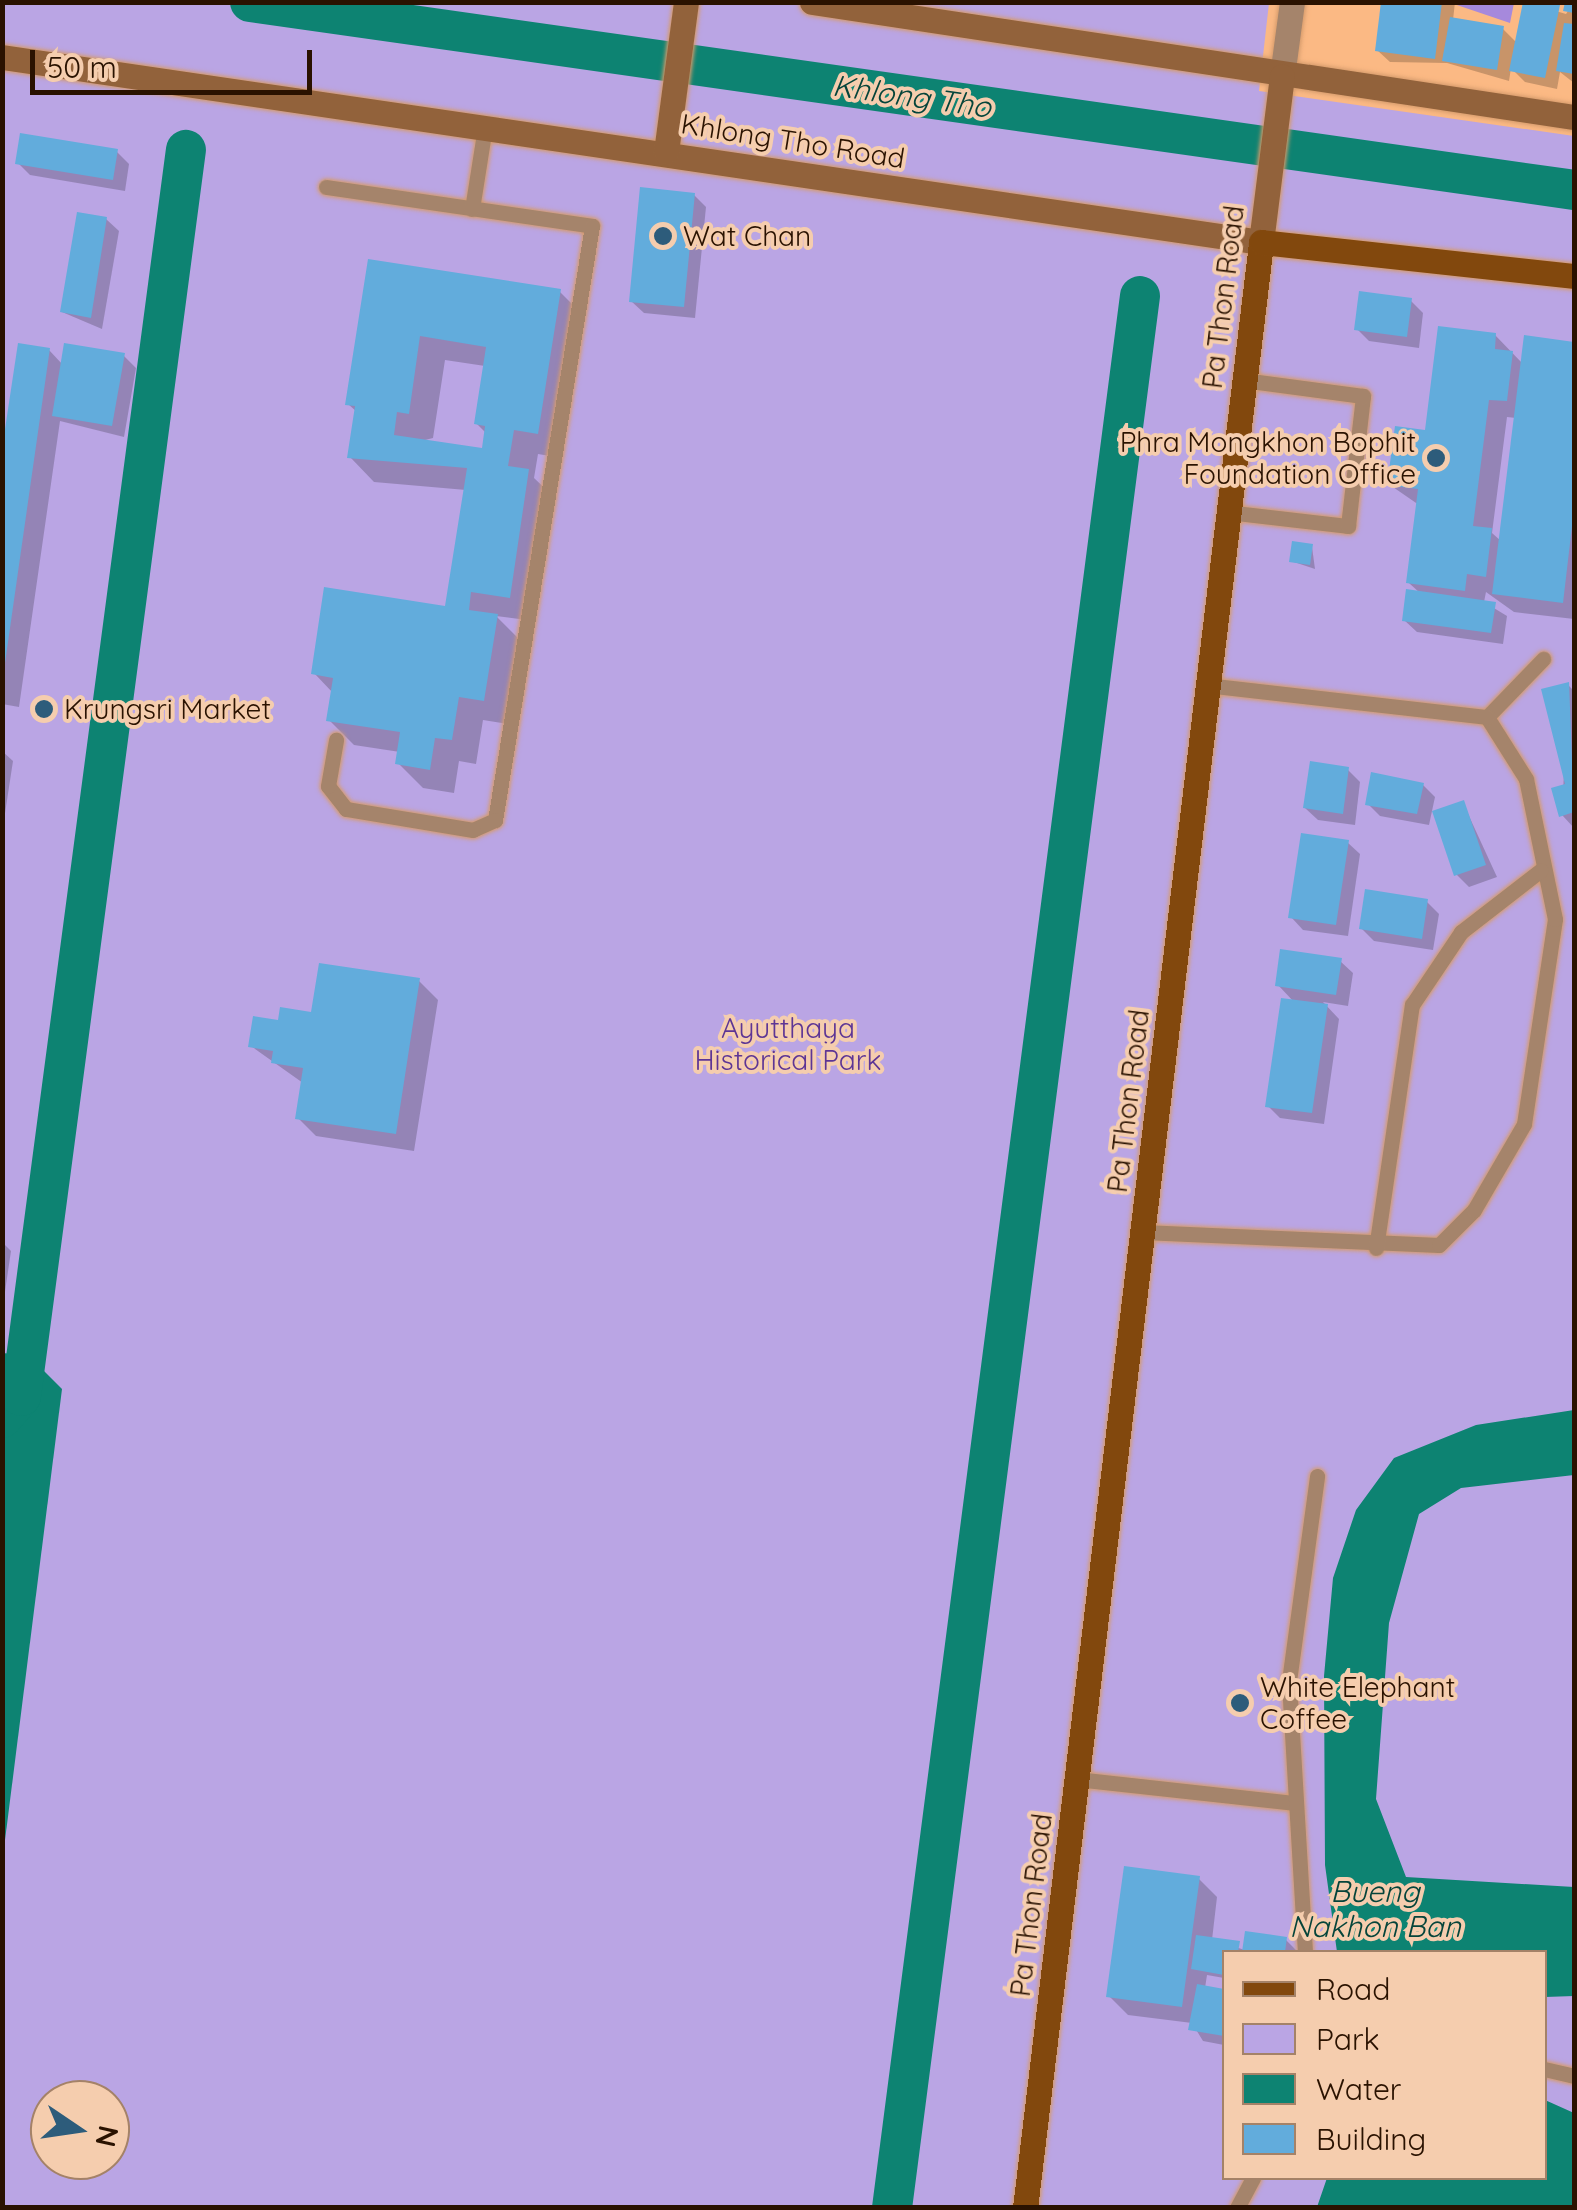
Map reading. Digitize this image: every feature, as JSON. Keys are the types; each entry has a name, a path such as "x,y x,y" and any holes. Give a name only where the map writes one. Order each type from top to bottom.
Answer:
{"main road":[{"name":"Khlong Tho Road","path":"1260,242 1574,276"},
{"name":"Pa Thon Road","path":"1025,2208 1260,242"}],"street":[{"path":"812,2 1281,85 1574,117"},
{"name":"Pa Thon Road","path":"1260,242 1292,2"},
{"path":"667,140 686,3"},
{"name":"Khlong Tho Road","path":"2,58 485,127 667,140 1260,242"}],"lane":[{"path":"472,208 485,127"},
{"path":"326,187 592,226 506,795 495,820 473,830 346,809 328,786 336,740"},
{"path":"1227,512 1348,526 1363,396 1244,380"},
{"path":"1487,717 1543,658"},
{"path":"1207,685 1487,717"},
{"path":"1143,1232 1376,1248 1438,1245 1474,1210 1524,1124 1556,919 1541,870 1526,780 1487,717"},
{"path":"1376,1248 1412,1005 1461,932 1541,870"},
{"path":"1305,1950 1293,1803 1289,1681 1318,1476"},
{"path":"1076,1780 1293,1803"},
{"path":"1547,2070 1574,2076"},
{"path":"1236,2208 1251,2180"}],"green space":[{"name":"Ayutthaya Historical Park","path":"3,3 1269,3 1259,91 1574,136 1574,2207 3,2208"}],"shaded area":[{"path":"1451,2 1514,3 1510,23"}],"water":[{"path":"3,1353 29,1356 62,1389 3,1856"},
{"name":"Bueng Nakhon Ban","path":"1574,1410 1574,1475 1461,1488 1419,1514 1389,1623 1376,1799 1406,1877 1574,1887 1574,1996 1547,1997 1547,1950 1337,1950 1325,1865 1324,1676 1333,1578 1356,1510 1394,1458 1476,1425"},
{"path":"1547,2101 1574,2113 1574,2207 1317,2207 1326,2180 1547,2180"}],"building":[{"path":"1381,2 1442,2 1435,59 1375,51"},
{"path":"1523,2 1560,5 1545,78 1509,71"},
{"path":"1565,2 1574,2 1574,13 1563,11"},
{"path":"1450,17 1504,26 1497,70 1442,61"},
{"path":"1564,23 1574,24 1574,74 1556,71"},
{"path":"20,133 118,149 113,180 15,164"},
{"path":"640,187 695,193 684,307 629,302"},
{"path":"77,212 107,217 91,318 60,312"},
{"path":"368,259 561,289 538,434 514,430 508,466 529,469 510,598 471,592 469,610 498,614 484,701 459,697 452,740 435,738 430,770 395,764 400,732 326,721 333,678 311,674 324,587 445,606 467,468 347,458 355,406 345,405","holes":["420,336 486,347 474,424 485,426 482,448 394,435 397,412 409,414"]},
{"path":"1359,291 1412,298 1407,337 1354,330"},
{"name":"Phra Mongkhon Bophit Foundation Office","path":"1438,326 1496,333 1495,349 1513,351 1507,401 1489,400 1473,526 1492,528 1486,577 1467,574 1465,591 1406,583 1418,489 1387,485 1395,426 1425,430"},
{"path":"1524,335 1574,342 1574,509 1563,603 1492,594"},
{"path":"18,343 50,348 5,663 2,449"},
{"path":"64,343 125,353 112,426 52,416"},
{"path":"1292,541 1313,544 1310,565 1289,562"},
{"path":"1406,589 1496,602 1491,633 1402,621"},
{"path":"1569,682 1574,812 1559,817 1551,788 1565,784 1541,689"},
{"path":"1310,761 1349,767 1343,814 1303,808"},
{"path":"1371,772 1424,783 1417,814 1365,805"},
{"path":"1464,800 1486,865 1454,876 1432,811"},
{"path":"1301,833 1349,840 1336,925 1288,918"},
{"path":"1365,889 1428,899 1422,939 1359,929"},
{"path":"1280,949 1342,958 1336,995 1275,986"},
{"path":"319,963 420,978 396,1134 295,1119 303,1068 271,1063 273,1051 248,1047 253,1016 278,1020 280,1007 311,1012"},
{"path":"1281,998 1328,1004 1312,1113 1265,1107"},
{"path":"1124,1866 1200,1876 1182,2007 1106,1997"},
{"path":"1245,1931 1287,1937 1285,1950 1242,1950"},
{"path":"1196,1935 1240,1941 1238,1950 1222,1950 1222,1975 1191,1969"},
{"path":"1197,1984 1222,1989 1222,2036 1188,2030"}],"waterway":[{"name":"Khlong Tho","path":"250,2 1574,190"},
{"path":"2,1418 21,1396 186,150"},
{"path":"892,2208 1140,296"}],"place":[{"name":"Wat Chan","path":"663,236"},
{"name":"Phra Mongkhon Bophit Foundation Office","path":"1436,458"},
{"name":"Krungsri Market","path":"44,709"},
{"name":"White Elephant Coffee","path":"1240,1703"}]}
